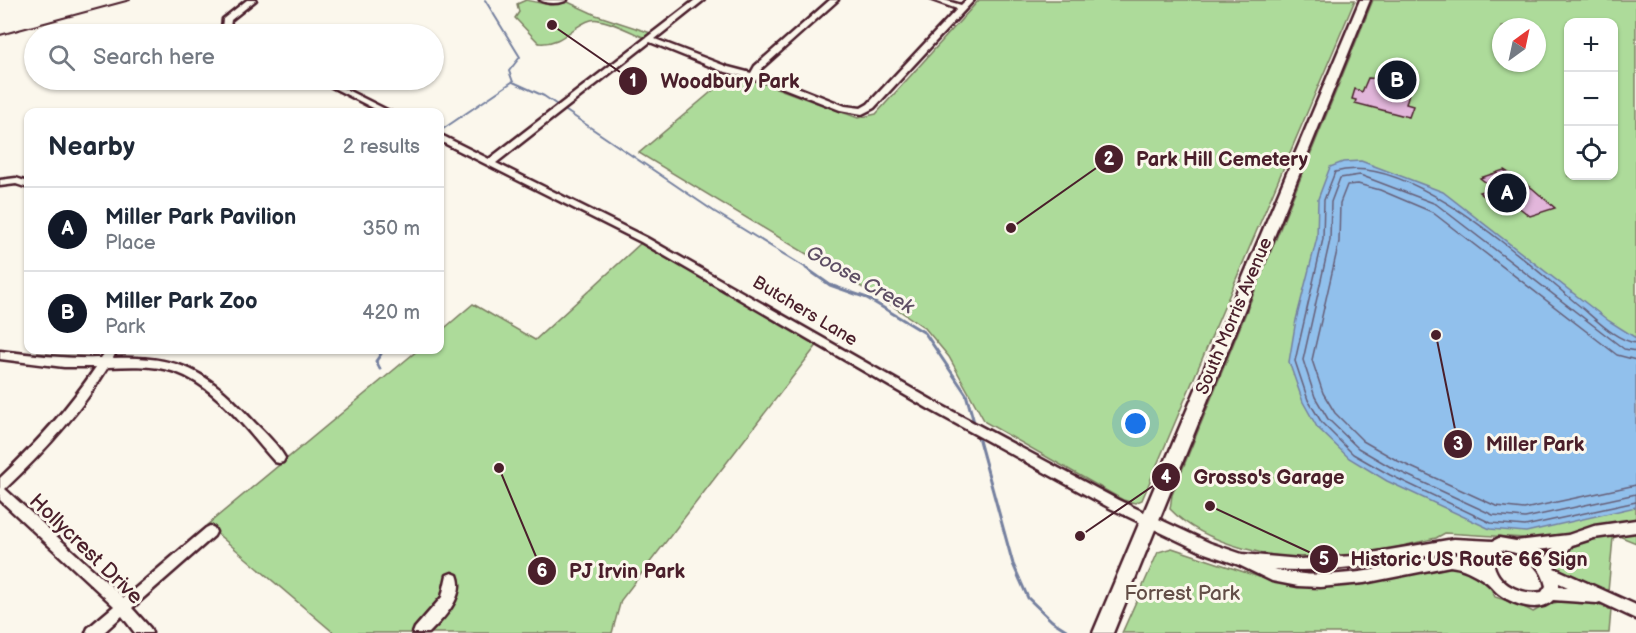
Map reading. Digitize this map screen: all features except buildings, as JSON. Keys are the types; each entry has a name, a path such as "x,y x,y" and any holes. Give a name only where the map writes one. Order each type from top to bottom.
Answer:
{"main road":[{"name":"South Morris Avenue","path":"1103,633 1365,0"}],"street":[{"path":"226,24 227,19 252,0"},
{"path":"548,1 563,0"},
{"path":"490,163 700,0"},
{"path":"754,76 758,68 834,0"},
{"path":"936,0 962,8"},
{"path":"649,39 725,69 754,76 843,108 862,111 871,106 970,0"},
{"path":"340,90 371,108"},
{"name":"Butchers Lane","path":"444,140 681,260 984,434 1149,522 1242,560"},
{"path":"0,183 16,181 24,184"},
{"path":"0,486 61,426 86,394 110,354"},
{"path":"0,355 53,362 164,364 202,379 279,458"},
{"name":"Hollycrest Drive","path":"0,492 124,607 130,619 145,633"},
{"path":"1517,546 1568,541 1594,532 1636,526"},
{"path":"93,633 210,532"},
{"path":"1548,569 1568,541"},
{"path":"1242,560 1300,565 1322,564 1354,562 1454,545 1508,544 1533,554 1548,569 1636,612"},
{"path":"1491,577 1485,559 1492,546"},
{"path":"1242,560 1274,575 1323,581 1364,578 1450,560 1460,561 1491,577 1506,591 1527,601 1546,598 1551,593 1553,586 1548,569"},
{"path":"420,633 450,598 452,579"},
{"path":"1551,593 1603,597"}],"green space":[{"path":"526,0 550,5 568,2 596,15 651,33 645,38 596,19 584,23 554,41 539,43 515,18 519,12 517,4"},
{"path":"979,0 1355,0 1142,500 1135,503 1123,500 985,422 949,357 925,328 888,303 639,153 730,76 760,82 858,118 876,114"},
{"path":"1373,0 1636,0 1636,543 1619,536 1613,538 1608,592 1564,572 1525,538 1445,533 1436,538 1369,554 1309,559 1265,554 1222,541 1185,522 1170,509 1172,495"},
{"path":"641,243 818,344 621,600 612,633 334,633 207,525 413,354 444,354 444,329 473,304 535,340"},
{"name":"Forrest Park","path":"1172,548 1259,577 1309,585 1356,585 1457,566 1476,574 1490,587 1495,597 1533,612 1552,603 1572,600 1591,603 1611,610 1609,633 1122,633 1158,552"}],"water":[{"path":"1361,161 1443,192 1609,321 1636,338 1636,507 1526,532 1490,529 1387,481 1349,458 1317,427 1303,402 1289,362 1296,320 1317,238 1318,199 1330,167 1343,162"}],"waterway":[{"name":"Goose Creek","path":"485,0 520,57 509,71 513,82 544,96 715,212 808,269"},
{"path":"444,128 512,82"},
{"name":"Goose Creek","path":"806,268 830,285 867,298 925,333 966,394 975,426"},
{"path":"380,369 376,361 381,354"},
{"name":"Goose Creek","path":"977,433 1013,564 1028,598 1052,621 1071,633"}],"railway":[{"path":"41,24 130,0"},
{"path":"0,35 24,29"}],"place":[{"name":"Woodbury Park","path":"552,25"},
{"name":"Miller Park Zoo","path":"1397,80"},
{"name":"Miller Park Pavilion","path":"1507,193"},
{"name":"Park Hill Cemetery","path":"1011,228"},
{"name":"Miller Park","path":"1436,335"},
{"name":"PJ Irvin Park","path":"499,468"},
{"name":"Historic US Route 66 Sign","path":"1210,506"},
{"name":"Grosso's Garage","path":"1080,536"}]}
